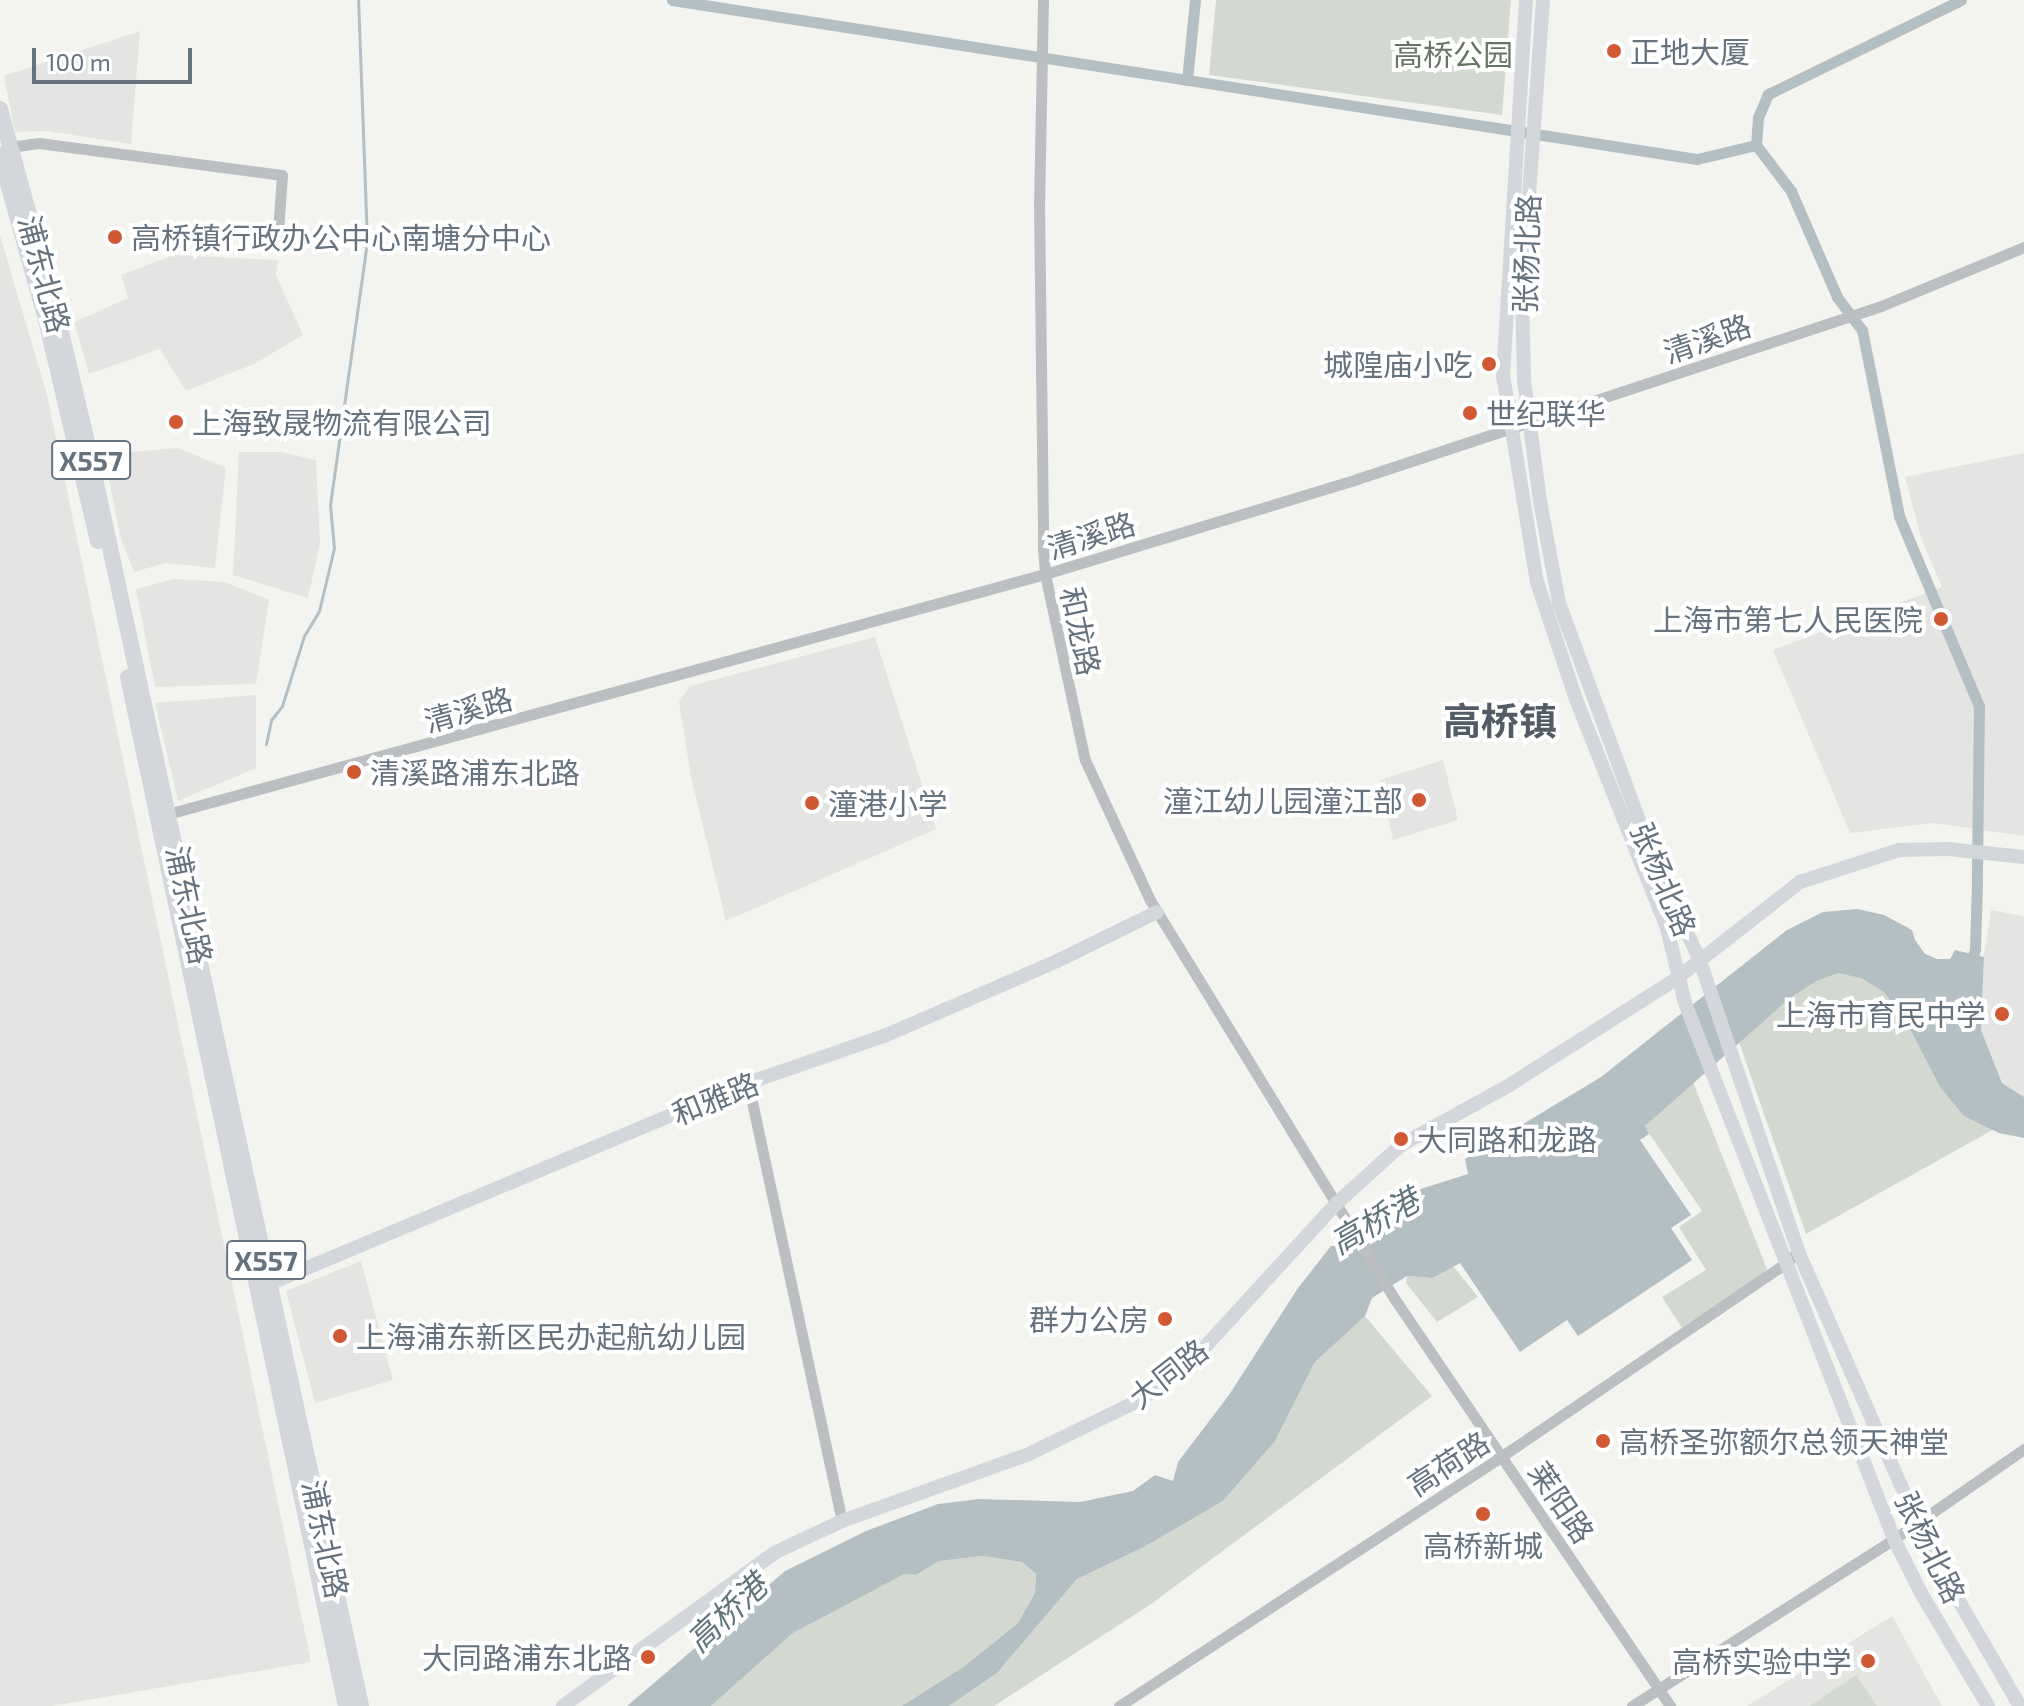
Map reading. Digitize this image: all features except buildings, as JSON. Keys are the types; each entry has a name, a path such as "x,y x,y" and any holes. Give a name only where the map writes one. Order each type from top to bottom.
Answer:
{"main road":[{"name":"张杨北路","path":"1526,0 1515,139 1503,375 1509,430 1537,582 1577,702 1667,928 1676,979 1712,1076 1894,1539 1988,1706"},
{"name":"张杨北路","path":"1543,0 1522,296 1524,380 1540,501 1559,603 1649,848 1700,961 1798,1251 1917,1522 1968,1621 2020,1706"},
{"name":"浦东北路","path":"0,109 5,151 62,333 346,1706"},
{"name":"浦东北路","path":"163,816 271,1283 361,1706"},
{"name":"大同路","path":"563,1706 774,1553 842,1521 1029,1454 1142,1399 1203,1349 1401,1145 1508,1086 1676,979 1800,882 1899,850 1948,849 2020,857"},
{"name":"和雅路","path":"271,1283 748,1083 884,1036 1057,961 1157,912"}],"street":[{"name":"和龙路","path":"1043,0 1039,202 1045,574 1085,760 1157,912 1341,1209"},
{"path":"5,151 39,143 282,175 277,245"},
{"name":"清溪路","path":"163,816 1045,574 1531,424 1881,306 2024,247"},
{"path":"748,1083 842,1521"},
{"name":"莱阳路","path":"1341,1209 1394,1298 1670,1706"},
{"name":"高荷路","path":"1119,1706 1502,1456 1785,1264 1798,1251"},
{"path":"1632,1706 1894,1539 2024,1449"}],"shaded area":[{"path":"140,31 131,144 46,131 15,132 4,76"},
{"path":"0,235 47,395 311,1662 52,1706 0,1706"},
{"path":"174,255 278,260 276,275 303,335 254,364 186,391 160,349 89,374 74,322 128,298 121,275"},
{"path":"178,448 226,468 215,568 165,563 134,572 120,536 104,454"},
{"path":"239,452 280,452 316,460 320,543 308,598 233,575"},
{"name":"上海市第七人民医院","path":"2024,453 2024,836 1934,823 1850,833 1773,650 1942,587 1921,538 1905,477"},
{"path":"174,579 225,582 269,600 256,684 155,687 136,589"},
{"name":"潼港小学","path":"875,637 936,829 726,921 691,777 679,702 690,686"},
{"path":"256,695 256,768 178,801 155,703"},
{"name":"潼江幼儿园潼江部","path":"1443,760 1458,820 1393,840 1380,780"},
{"path":"1857,909 1884,915 1912,930 1925,954 1937,959 1950,959 1955,950 1984,957 1981,1030 2002,1083 2024,1097 2024,1138 1999,1133 1964,1116 1940,1087 1905,1019 1884,992 1861,978 1838,973 1816,981 1790,998 1645,1126 1649,1134 1640,1140 1691,1215 1671,1228 1692,1260 1578,1336 1567,1320 1520,1352 1460,1263 1432,1278 1407,1276 1372,1298 1365,1316 1315,1362 1275,1441 1223,1501 1144,1547 1077,1579 997,1673 949,1706 902,1706 966,1665 1018,1623 1035,1593 1036,1574 1022,1562 983,1556 939,1561 916,1575 904,1574 793,1633 711,1706 627,1706 785,1571 866,1531 938,1504 979,1499 1080,1502 1133,1491 1155,1475 1173,1481 1178,1462 1229,1395 1298,1288 1331,1246 1344,1246 1376,1225 1389,1199 1468,1174 1465,1159 1601,1077 1787,930 1823,912"},
{"name":"上海市育民中学","path":"1991,910 2024,916 2024,1097 2002,1083 1981,1030 1984,957"},
{"name":"上海浦东新区民办起航幼儿园","path":"361,1261 393,1380 315,1403 286,1291"},
{"name":"高桥实验中学","path":"1892,1616 1942,1706 1747,1706"}],"green space":[{"name":"高桥公园","path":"1216,0 1511,0 1502,115 1209,75"},
{"path":"1787,970 1890,975 1998,1127 1806,1234 1732,1022"},
{"path":"1693,1082 1767,1269 1756,1280 1682,1328 1662,1297 1706,1270 1679,1227 1702,1211 1644,1126"},
{"path":"1453,1266 1478,1297 1437,1322 1406,1283 1407,1276 1432,1278"},
{"path":"1365,1316 1432,1396 1151,1604 994,1706 949,1706 997,1673 1077,1579 1144,1547 1223,1501 1275,1441 1315,1362"},
{"path":"983,1556 1022,1562 1036,1574 1035,1593 1018,1623 966,1665 902,1706 711,1706 793,1633 872,1588 904,1574 916,1575 939,1561"},
{"path":"1856,1675 1877,1706 1810,1706"}],"waterway":[{"path":"266,744 271,720 282,706 304,636 319,611 334,548 330,505 367,242 358,0"},
{"path":"672,0 1697,159 1756,145"},
{"path":"1187,80 1195,0"},
{"path":"1961,0 1768,94 1758,117 1756,145 1791,191 1837,297 1862,330 1899,516 1979,706 1975,949 1970,966"}],"place":[{"name":"正地大厦","path":"1614,51"},
{"name":"高桥镇行政办公中心南塘分中心","path":"115,237"},
{"name":"城隍庙小吃","path":"1489,364"},
{"name":"世纪联华","path":"1470,413"},
{"name":"上海致晟物流有限公司","path":"176,422"},
{"name":"上海市第七人民医院","path":"1941,619"},
{"name":"清溪路浦东北路","path":"354,772"},
{"name":"潼江幼儿园潼江部","path":"1419,800"},
{"name":"潼港小学","path":"812,803"},
{"name":"上海市育民中学","path":"2002,1014"},
{"name":"大同路和龙路","path":"1401,1139"},
{"name":"群力公房","path":"1165,1319"},
{"name":"上海浦东新区民办起航幼儿园","path":"340,1336"},
{"name":"高桥圣弥额尔总领天神堂","path":"1603,1441"},
{"name":"高桥新城","path":"1483,1514"},
{"name":"大同路浦东北路","path":"648,1657"},
{"name":"高桥实验中学","path":"1868,1661"}],"district":[{"name":"高桥镇","path":"1500,721"}],"water label":[{"name":"高桥港","path":"1374,1220"},
{"name":"高桥港","path":"726,1612"}]}
